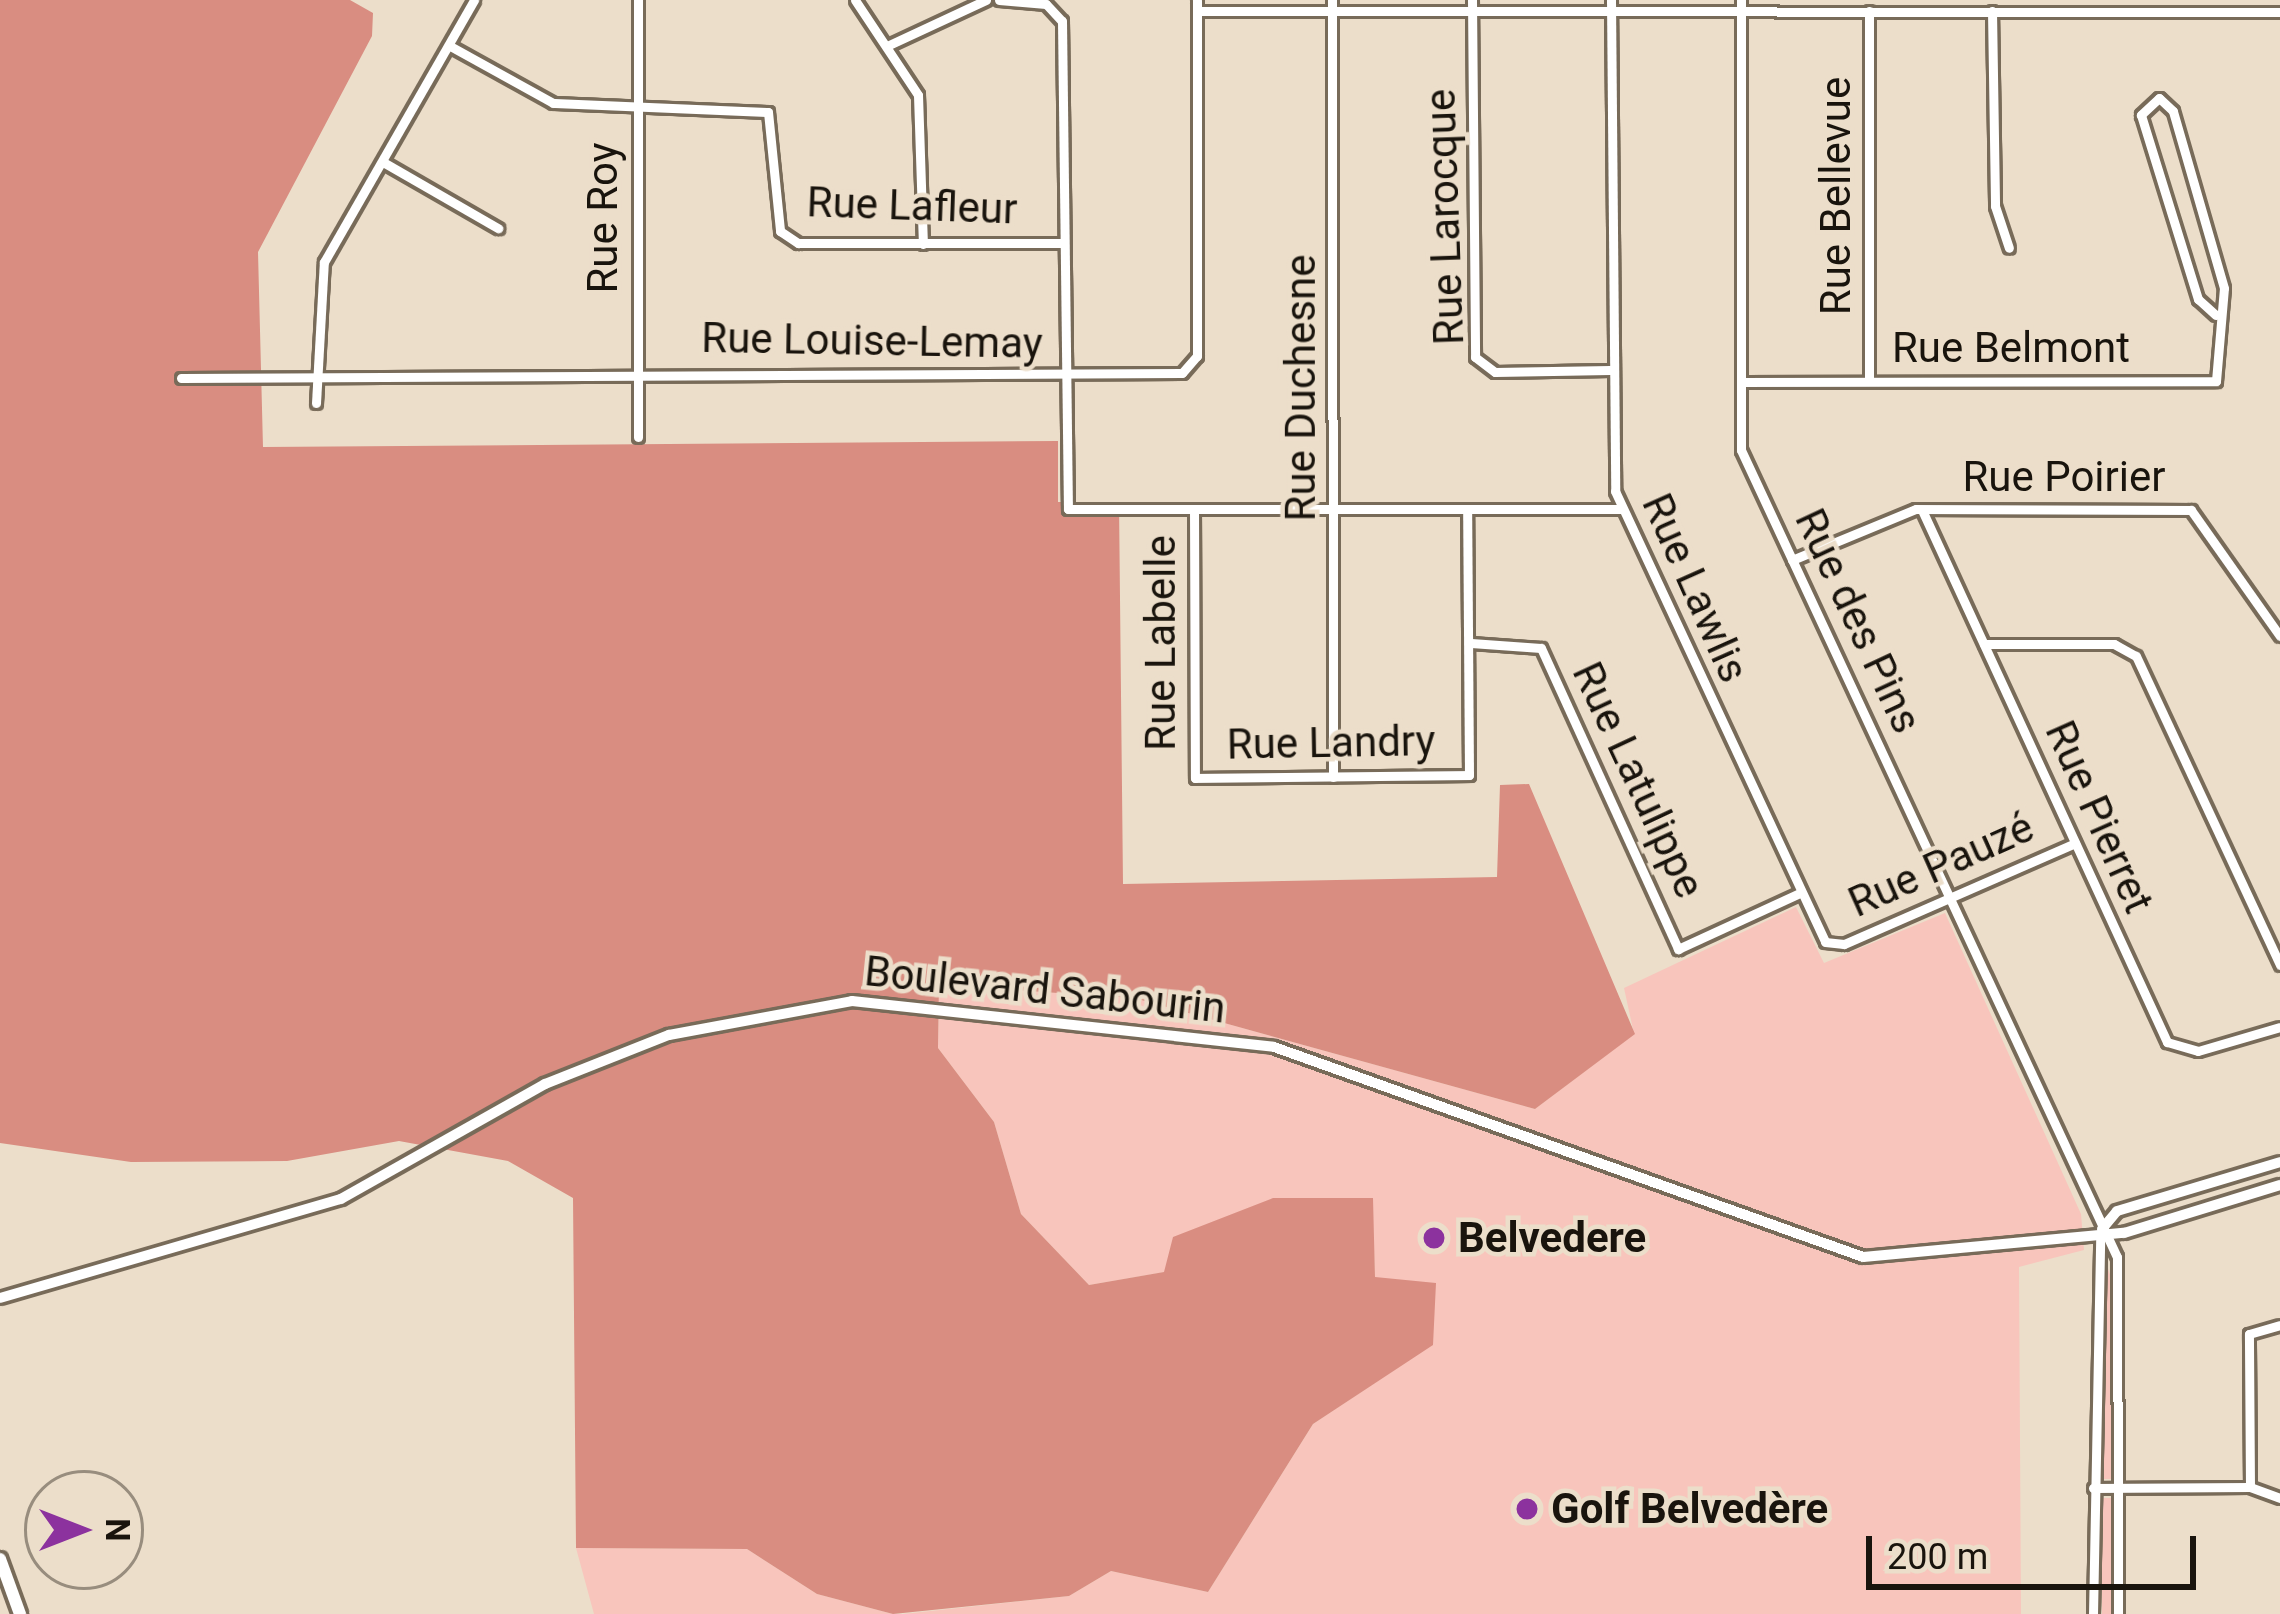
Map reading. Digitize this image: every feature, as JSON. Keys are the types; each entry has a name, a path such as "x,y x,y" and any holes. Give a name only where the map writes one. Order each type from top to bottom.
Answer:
{"main road":[{"path":"0,1559 20,1614"}],"street":[{"path":"316,403 320,270 452,47 474,0"},
{"name":"Rue Roy","path":"638,0 638,436"},
{"path":"854,0 890,44 920,109 922,244"},
{"path":"890,44 986,0"},
{"path":"999,0 1046,4 1062,21 1068,509 1621,509"},
{"path":"1197,5 1742,6 1869,11 2220,6 2280,12"},
{"name":"Rue Louise-Lemay","path":"181,377 636,372 1168,376 1197,356 1197,5"},
{"name":"Rue Duchesne","path":"1331,5 1333,777"},
{"name":"Rue Larocque","path":"1472,6 1475,357 1495,372 1610,370"},
{"name":"Rue Lawlis","path":"1611,6 1610,370 1621,509 1800,893 1834,946"},
{"name":"Rue des Pins","path":"1742,6 1741,450 2117,1257 2118,1614"},
{"path":"1988,8 1995,206 2009,248"},
{"name":"Rue Bellevue","path":"1869,11 1869,381"},
{"name":"Rue Lafleur","path":"452,47 545,101 768,112 780,231 798,243 1064,243"},
{"name":"Rue Belmont","path":"1741,382 2216,381 2216,315 2224,288 2174,112 2152,99 2141,116 2198,299 2216,315"},
{"path":"383,162 498,228"},
{"name":"Rue Labelle","path":"1194,509 1195,778"},
{"path":"1467,509 1471,643"},
{"name":"Rue Poirier","path":"1792,560 1922,510 2191,510 2280,636"},
{"name":"Rue Pierret","path":"1922,510 2167,1042 2198,1051 2280,1027"},
{"name":"Rue Landry","path":"1195,778 1469,775 1471,643"},
{"name":"Rue Latulippe","path":"1471,643 1541,648 1678,949 1800,893"},
{"path":"1984,644 2114,644 2136,656 2280,964"},
{"name":"Rue Pauzé","path":"1834,946 2075,843"},
{"name":"Boulevard Sabourin","path":"0,1298 340,1199 545,1084 669,1034 852,1001 1274,1048 1863,1256 1955,1256 2102,1229 2124,1233 2280,1185"},
{"name":"Boulevard Sabourin","path":"2102,1229 2117,1211 2280,1162"},
{"path":"2093,1614 2093,1253 2102,1229"},
{"path":"2250,1487 2249,1334 2280,1324"},
{"path":"2093,1488 2250,1487 2280,1498"}],"shaded area":[{"path":"0,0 350,0 373,13 372,36 258,252 263,447 1058,441 1058,502 1119,502 1123,884 1497,877 1500,785 1529,784 1635,1034 1535,1109 1134,998 939,985 938,1048 994,1122 1021,1214 1089,1285 1164,1272 1173,1237 1273,1198 1373,1198 1375,1277 1436,1283 1433,1345 1313,1424 1208,1592 1111,1571 1069,1596 893,1614 817,1594 747,1549 576,1548 573,1198 508,1161 399,1141 287,1161 131,1162 0,1143"},
{"path":"1796,907 1824,963 1945,913 2081,1214 2084,1250 2019,1267 2021,1614 903,1614 1069,1596 1111,1571 1208,1592 1313,1424 1433,1344 1375,1277 1372,1199 1165,1272 1089,1285 1021,1214 994,1122 938,1048 939,985 1134,998 1535,1109 1634,1034 1624,988"},
{"path":"2101,1247 2112,1281 2113,1479 2102,1479"},
{"path":"2102,1498 2112,1498 2112,1614 2102,1614"},
{"path":"576,1548 747,1549 817,1594 893,1614 594,1614"}],"place":[{"name":"Belvedere","path":"1434,1238"},
{"name":"Golf Belvedère","path":"1527,1509"}]}
